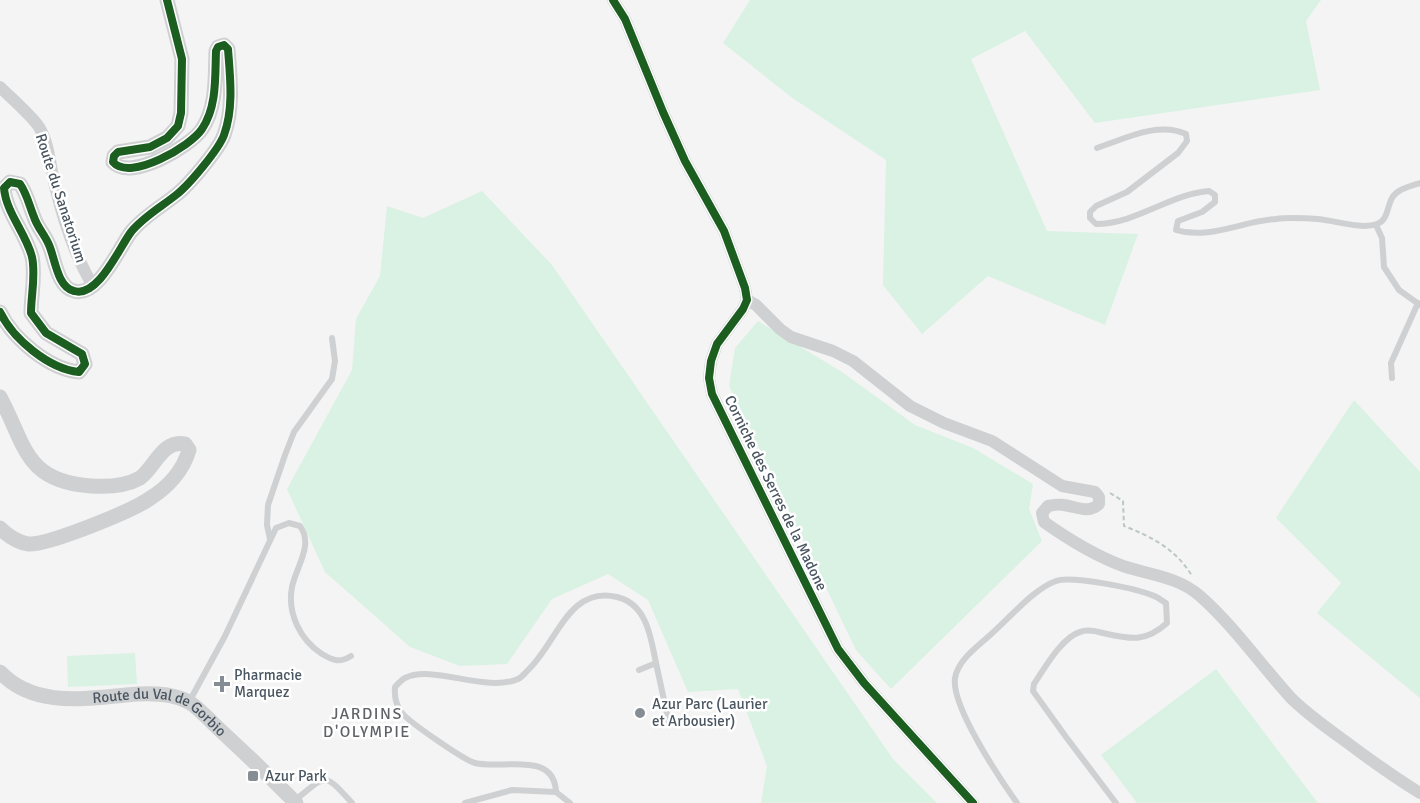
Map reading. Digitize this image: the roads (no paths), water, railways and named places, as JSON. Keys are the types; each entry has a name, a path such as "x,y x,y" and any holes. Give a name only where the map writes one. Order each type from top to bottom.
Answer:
{"street":[{"path":"0,312 5,323 19,338 40,355 66,371 79,372 85,364 82,354 46,333 31,313 34,270 32,255 5,200 4,188 10,182 20,184 26,193 34,219 49,244 67,288 75,292 84,291 93,286 105,272 132,231 179,193 192,179 224,136 229,114 230,82 228,49 224,45 218,47 216,51 211,109 201,130 170,155 138,168 125,169 116,166 113,162 114,156 118,153 150,147 167,138 178,126 182,113 182,59 167,0"},
{"path":"613,0 625,19 685,161 724,231 746,288 747,300 756,305 786,333 853,362 910,406 944,423 992,441 1062,486 1095,492 1099,496 1099,504 1094,508 1084,510 1062,505 1048,506 1042,513 1044,522 1109,560 1125,567 1159,574 1199,595 1293,699 1329,729 1420,793"},
{"name":"Route du Sanatorium","path":"0,87 38,126 47,146 55,186 69,231 93,286"},
{"name":"Corniche des Serres de la Madone","path":"747,300 717,344 711,361 709,378 712,394 838,649 864,682 973,803"},
{"path":"0,397 21,446 31,461 60,480 78,485 100,487 123,484 140,477 168,447 177,442 185,444 189,450 177,474 148,500 74,532 45,543 27,544 15,539 0,528"},
{"name":"Route du Val de Gorbio","path":"0,672 9,682 39,696 59,699 100,698 150,693 189,702 294,802"}],"lane":[{"path":"1097,148 1134,135 1163,129 1178,130 1186,134 1186,141 1178,153 1127,192 1096,206 1090,212 1090,218 1096,224 1107,224 1128,218 1195,192 1209,191 1215,195 1215,202 1202,212 1178,221 1176,230 1185,233 1216,231 1277,218 1318,219 1376,225 1384,220 1393,196 1407,187 1420,183"},
{"path":"1376,225 1382,238 1384,267 1399,290 1419,304 1391,363 1392,378"},
{"path":"270,539 267,525 268,505 285,455 294,432 332,379 335,361 332,338"},
{"path":"189,702 225,636 276,528 289,523 300,526 305,532 304,554 292,588 291,602 296,627 315,650 337,662 351,656"},
{"path":"1017,803 994,771 976,737 956,693 955,676 964,659 1037,592 1057,580 1090,580 1154,596 1166,603 1167,623 1156,633 1141,639 1095,631 1079,632 1061,646 1034,684 1033,691 1116,803"},
{"path":"556,792 555,780 540,768 527,764 489,766 459,755 403,715 394,698 395,687 404,678 419,674 497,683 519,679 540,660 558,629 578,604 600,595 619,597 638,609 649,628 669,723"},
{"path":"639,670 656,663"},
{"path":"294,802 320,781 327,780 332,781 352,803"},
{"path":"465,803 512,790 556,792 570,803"}],"place":[{"name":"Pharmacie Marquez","path":"222,684"},
{"name":"Azur Parc (Laurier et Arbousier)","path":"640,713"},
{"name":"Azur Park","path":"253,776"}],"district":[{"name":"JARDINS D'OLYMPIE","path":"367,722"}]}
